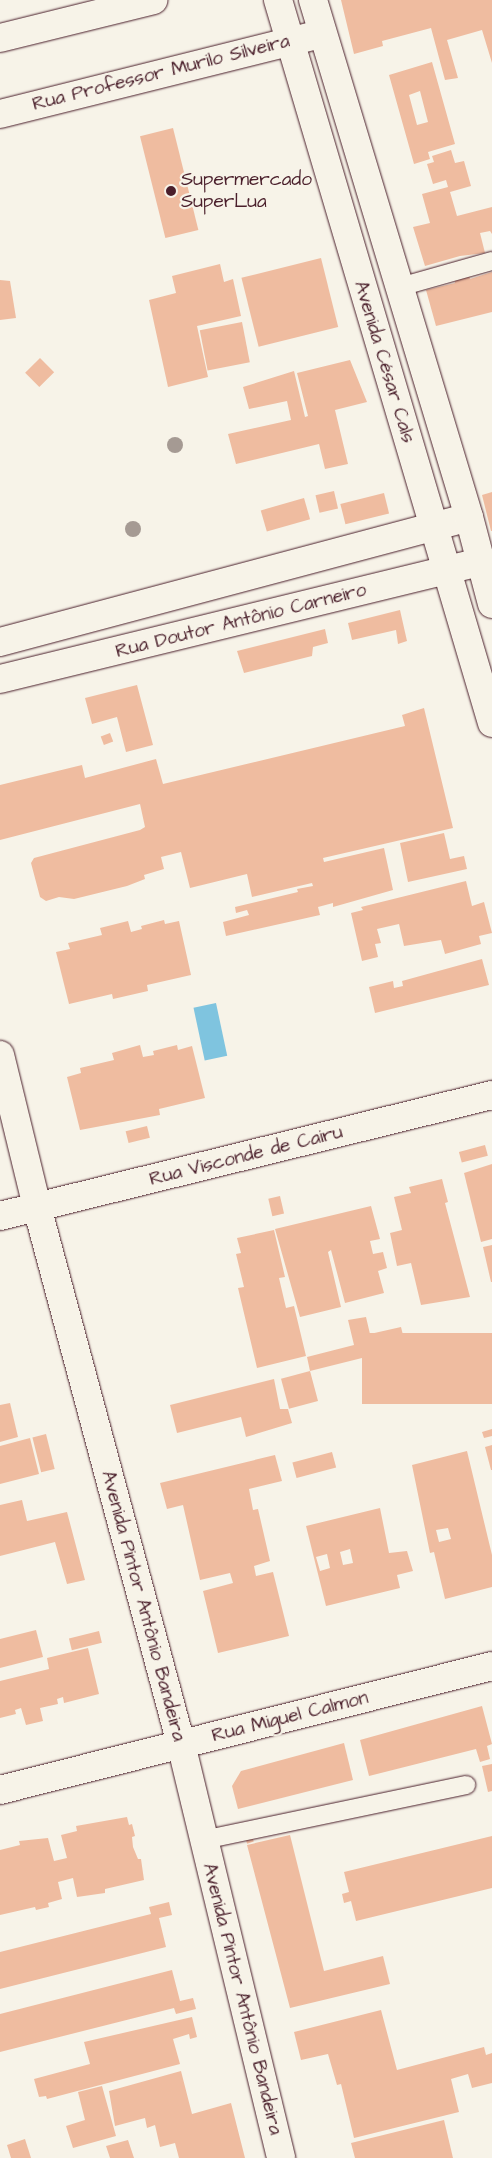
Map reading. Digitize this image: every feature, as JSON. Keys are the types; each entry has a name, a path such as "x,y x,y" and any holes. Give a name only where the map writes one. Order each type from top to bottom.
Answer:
{"street":[{"path":"0,38 152,0"},
{"name":"Avenida César Cals","path":"278,0 433,526 448,569 492,723"},
{"name":"Avenida César Cals","path":"313,0 469,517 491,600"},
{"name":"Rua Professor Murilo Silveira","path":"0,114 322,34"},
{"name":"Rua Doutor Antônio Carneiro","path":"0,642 469,517"},
{"name":"Rua Doutor Antônio Carneiro","path":"0,679 144,646 481,562"},
{"path":"135,607 144,646"},
{"name":"Avenida Pintor Antônio Bandeira","path":"0,1055 37,1207 180,1744 281,2158"},
{"name":"Rua Visconde de Cairu","path":"0,1216 492,1095"},
{"name":"Rua Miguel Calmon","path":"0,1790 492,1666"}],"lane":[{"path":"400,287 492,261"},
{"path":"203,1840 466,1785"}],"water":[{"path":"216,1003 227,1056 205,1061 194,1008"}],"building":[{"path":"341,0 492,0 492,63 482,30 447,40 458,78 445,80 431,28 382,41 383,46 354,54"},
{"path":"432,62 455,144 428,152 430,159 414,164 389,75","holes":["420,91 428,122 417,125 409,95"]},
{"name":"Supermercado SuperLua","path":"173,128 198,230 165,238 140,136"},
{"path":"451,150 455,163 464,161 471,186 450,192 457,216 492,207 492,234 490,231 480,233 485,253 460,256 425,266 413,227 430,223 422,194 448,187 446,180 433,184 427,164 434,162 432,156"},
{"path":"321,258 338,327 259,347 241,278"},
{"path":"220,264 224,282 233,279 241,316 197,326 208,377 168,387 149,300 176,293 172,276"},
{"path":"492,272 492,312 436,326 426,290 455,283 454,278 469,275 470,279"},
{"path":"0,280 10,281 16,318 0,320"},
{"path":"242,322 250,362 208,370 200,330"},
{"path":"40,358 54,372 39,387 25,373"},
{"path":"350,360 367,402 335,410 348,464 325,469 319,444 236,464 228,434 291,420 287,401 249,409 243,387 294,371 305,417 308,416 297,373"},
{"path":"334,491 338,509 320,513 315,495"},
{"path":"492,492 492,531 491,531 482,495"},
{"path":"384,493 389,513 345,524 340,504"},
{"path":"304,498 310,519 267,532 261,510"},
{"path":"400,610 407,641 398,644 396,630 352,640 348,623"},
{"path":"325,629 328,643 313,647 312,656 244,673 237,651"},
{"path":"137,685 153,745 126,752 117,717 92,724 85,698"},
{"path":"424,708 453,828 323,858 324,862 384,848 393,890 333,907 333,903 318,907 320,915 226,936 223,922 249,915 247,910 236,913 235,907 298,892 297,889 313,886 312,883 252,897 247,874 190,888 181,852 161,857 164,869 144,875 145,879 127,886 74,899 59,897 46,901 40,897 31,863 34,858 140,830 145,827 140,804 0,840 0,785 82,765 85,778 156,759 163,784 405,726 402,715"},
{"path":"110,733 113,741 104,745 101,737"},
{"path":"444,833 450,859 464,856 467,869 408,882 400,843"},
{"path":"466,881 472,906 484,902 492,933 479,936 481,944 445,954 441,940 404,946 399,924 377,929 381,943 375,944 378,957 362,961 351,913 363,910 361,907"},
{"path":"164,920 165,924 179,921 191,975 147,985 148,991 113,999 112,994 69,1004 56,952 70,949 68,943 102,935 100,928 128,921 131,932 142,929 141,926"},
{"path":"482,959 489,985 375,1013 369,987 393,981 394,988 403,986 402,981"},
{"path":"140,1045 143,1057 154,1055 153,1051 177,1045 178,1050 192,1046 205,1098 159,1109 160,1115 80,1130 67,1077 81,1073 80,1068 114,1060 112,1053"},
{"path":"147,1126 150,1138 129,1143 126,1131"},
{"path":"485,1145 488,1156 462,1163 459,1152"},
{"path":"492,1164 492,1239 481,1242 464,1173"},
{"path":"442,1179 448,1202 445,1203 470,1297 421,1305 411,1263 397,1266 390,1233 402,1230 394,1197 411,1193 409,1187"},
{"path":"280,1196 284,1214 272,1216 268,1199"},
{"path":"371,1206 380,1239 370,1241 373,1254 383,1252 387,1268 378,1271 384,1293 345,1303 331,1250 328,1252 341,1307 300,1317 275,1229"},
{"path":"274,1230 285,1277 279,1278 286,1308 294,1306 306,1356 257,1368 238,1288 244,1287 236,1254 241,1253 237,1238"},
{"path":"492,1245 492,1282 491,1282 483,1247"},
{"path":"366,1317 370,1334 401,1327 406,1347 310,1371 307,1357 354,1345 348,1320"},
{"path":"362,1333 492,1333 492,1404 362,1404"},
{"path":"310,1371 318,1401 289,1409 281,1379"},
{"path":"274,1379 280,1409 288,1409 292,1423 246,1437 241,1417 177,1433 170,1405"},
{"path":"10,1403 18,1437 0,1442 0,1405"},
{"path":"492,1429 492,1436 484,1438 482,1432"},
{"path":"46,1434 55,1469 41,1472 32,1437"},
{"path":"30,1438 39,1474 0,1484 0,1446"},
{"path":"492,1445 492,1470 491,1470 485,1447"},
{"path":"467,1451 492,1555 492,1587 445,1599 434,1552 430,1553 412,1465","holes":["448,1528 451,1539 439,1542 436,1530"]},
{"path":"332,1452 336,1467 297,1478 292,1463"},
{"path":"275,1455 282,1481 249,1489 253,1510 258,1509 270,1561 254,1566 256,1576 273,1572 289,1636 218,1653 203,1591 233,1583 230,1573 200,1580 183,1505 167,1509 160,1483"},
{"path":"22,1500 27,1521 67,1512 85,1580 67,1584 55,1542 0,1556 0,1505"},
{"path":"380,1508 389,1553 407,1551 413,1571 397,1575 400,1588 326,1606 306,1526","holes":["350,1549 353,1563 343,1565 340,1552","327,1554 330,1568 320,1571 316,1557"]},
{"path":"36,1630 43,1657 0,1668 0,1639"},
{"path":"99,1631 102,1643 72,1650 69,1638"},
{"path":"88,1648 99,1694 64,1703 63,1697 57,1699 58,1704 40,1708 43,1721 26,1725 21,1708 15,1710 16,1714 0,1718 0,1681 49,1669 47,1658"},
{"path":"482,1706 492,1744 487,1746 490,1759 480,1762 476,1749 369,1776 360,1740"},
{"path":"344,1743 353,1780 238,1809 232,1786 241,1771"},
{"path":"492,1764 492,1791 488,1792 482,1766"},
{"path":"127,1817 129,1825 132,1824 135,1836 132,1837 133,1847 138,1859 141,1859 144,1880 105,1889 105,1893 77,1897 73,1878 58,1882 62,1899 48,1903 49,1907 36,1910 35,1907 0,1915 0,1850 20,1845 19,1841 48,1838 54,1861 67,1858 61,1835 77,1831 76,1826"},
{"path":"251,1833 254,1842 247,1844 244,1835"},
{"path":"290,1835 324,1971 383,1956 390,1984 290,2008 247,1845"},
{"path":"492,1836 492,1888 356,1921 351,1901 344,1903 342,1894 349,1892 344,1872"},
{"path":"169,1902 172,1915 159,1918 166,1947 0,1989 0,1952 151,1914 149,1907"},
{"path":"172,1970 180,2001 193,1998 196,2009 176,2014 174,2008 0,2052 0,2014"},
{"path":"381,2010 397,2070 484,2047 486,2055 492,2053 492,2083 472,2088 468,2074 451,2079 459,2112 354,2138 341,2084 337,2085 328,2054 301,2060 294,2032"},
{"path":"192,2017 197,2037 190,2039 189,2034 173,2039 180,2064 47,2099 46,2096 39,2097 34,2079 90,2064 84,2042"},
{"path":"181,2071 192,2114 231,2103 245,2158 179,2158 175,2143 160,2147 155,2125 147,2128 145,2118 115,2126 109,2091"},
{"path":"102,2086 116,2136 73,2148 66,2126 85,2120 78,2092"},
{"path":"444,2120 453,2158 355,2158 351,2143"},
{"path":"25,2139 31,2158 11,2158 7,2145"},
{"path":"128,2140 134,2158 110,2158 106,2146"}],"place":[{"name":"Supermercado SuperLua","path":"171,191"}]}
